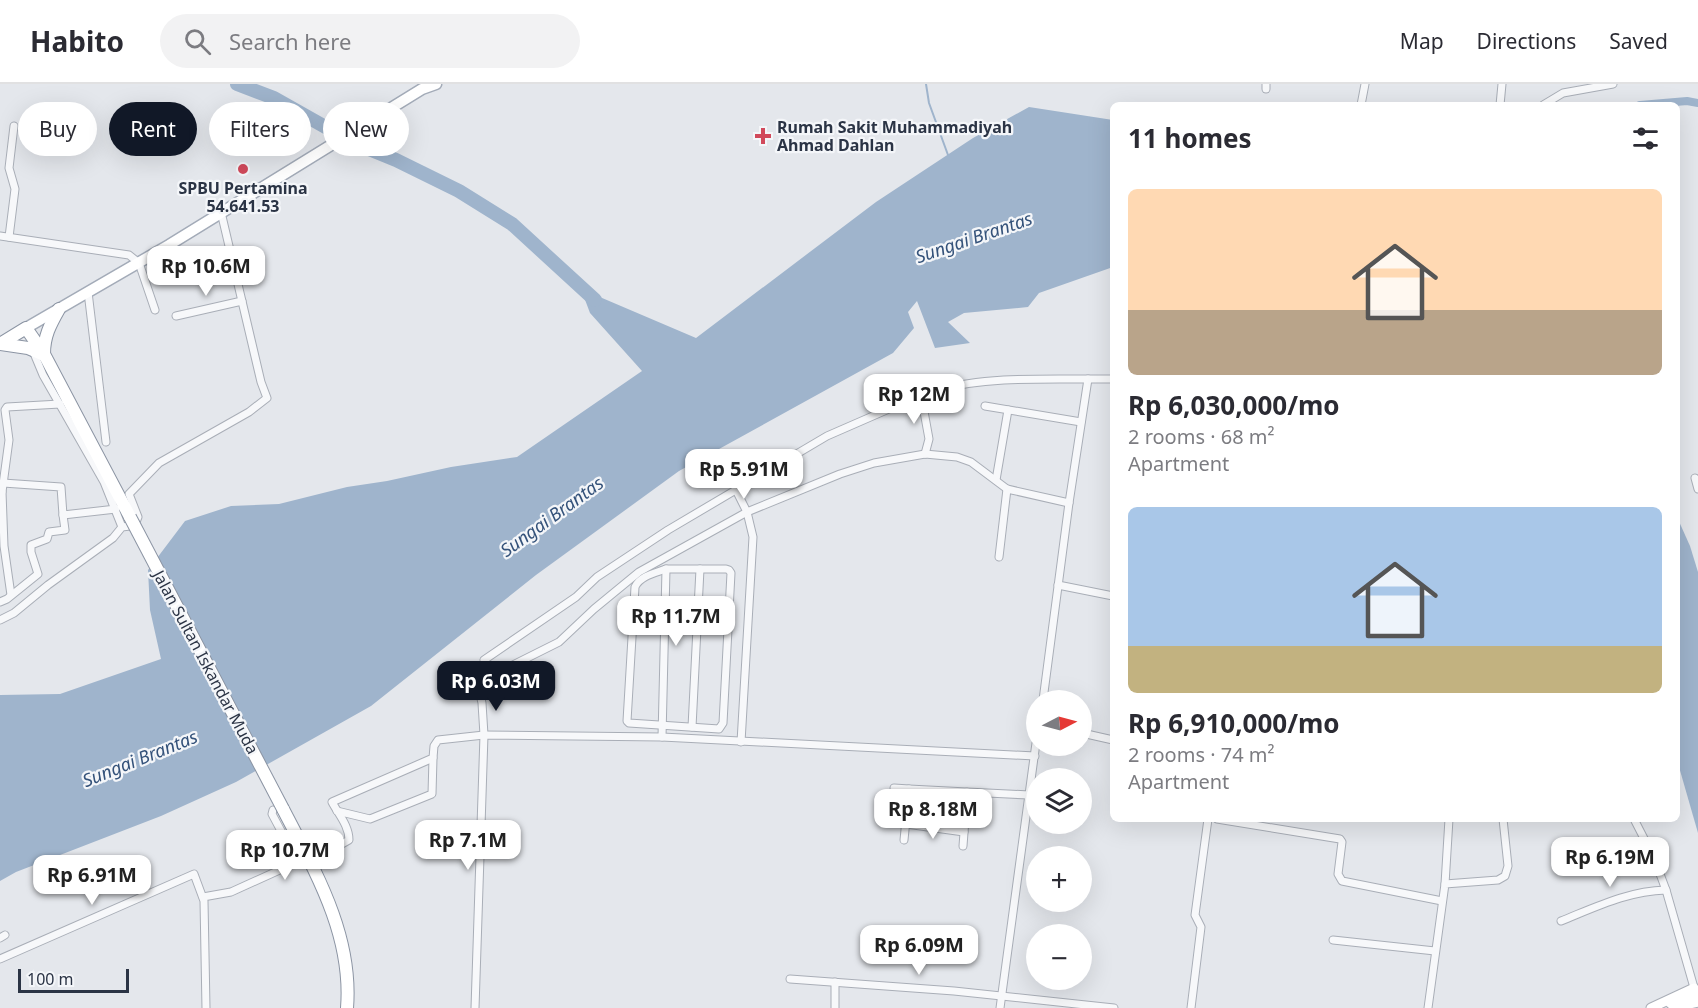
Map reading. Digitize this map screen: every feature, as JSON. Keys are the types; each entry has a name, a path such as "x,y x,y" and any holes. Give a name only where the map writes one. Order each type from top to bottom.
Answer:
{"highway":[{"path":"0,344 38,352 48,326 59,309"},
{"path":"0,344 26,328"},
{"name":"Jalan Sultan Iskandar Muda","path":"26,328 278,809 320,879 335,918 346,968 347,1008"}],"main road":[{"path":"26,328 139,263 422,89 436,84"},
{"path":"1652,1008 1697,996"},
{"path":"1674,1008 1697,996"}],"street":[{"path":"1362,102 1365,84"},
{"path":"1500,102 1502,84"},
{"path":"1548,102 1563,93 1613,84"},
{"path":"9,237 15,189 9,168 14,126"},
{"path":"38,352 44,375 104,482 116,509 130,526 138,519 129,494 159,463 249,412 267,398 261,382 221,212"},
{"path":"0,236 129,255 139,263 155,310"},
{"path":"88,292 106,442"},
{"path":"176,316 242,301"},
{"path":"939,390 953,386 1002,382 1110,378"},
{"path":"1043,690 1088,379"},
{"path":"484,660 576,597 597,577 668,530 827,436 921,395 929,439 925,454"},
{"path":"11,596 4,546 2,488 9,440 5,410 7,407 60,404"},
{"path":"985,406 1081,422"},
{"path":"996,480 1008,410"},
{"path":"475,1008 484,735 482,703 478,690 485,681 511,665 559,642 639,572 747,512 840,474 874,463 925,454 957,457 966,460 1007,489 1069,503"},
{"path":"1695,478 1698,489"},
{"path":"0,602 11,596 38,573 31,545 47,539 49,532 65,530 61,486 2,488"},
{"path":"999,557 1007,489"},
{"path":"736,490 747,512 753,537 741,742"},
{"path":"63,515 116,509"},
{"path":"0,620 14,613 113,538 126,522"},
{"path":"662,737 666,569"},
{"path":"666,569 700,569 726,569 731,573 722,726 719,729 629,723 627,721 635,586 643,578 666,569"},
{"path":"692,727 700,569"},
{"path":"1058,585 1110,595"},
{"path":"337,811 370,819 432,794 434,746 438,740 484,735 662,737 1026,756"},
{"path":"1092,735 1110,739"},
{"path":"1033,768 1035,756"},
{"path":"333,849 349,838 346,826 332,802 433,758"},
{"path":"894,788 1026,795"},
{"path":"904,840 909,789"},
{"path":"963,846 967,792"},
{"path":"203,897 231,892 295,863 296,859 272,814 278,809"},
{"path":"1000,1008 1026,817"},
{"path":"1191,1008 1201,927 1195,915 1208,822"},
{"path":"1235,822 1340,839 1342,842 1338,874 1342,881 1442,901"},
{"path":"1428,1008 1444,884 1449,822"},
{"path":"1444,884 1498,880 1504,876 1508,866 1503,822"},
{"path":"1636,822 1654,858 1666,890 1697,996"},
{"path":"906,824 964,832"},
{"path":"0,959 194,874 203,897 206,1008"},
{"path":"1561,921 1638,892 1666,890"},
{"path":"1333,940 1435,951"},
{"path":"790,979 1002,996 1114,1008"},
{"path":"835,982 835,1008"}],"water":[{"name":"Sungai Brantas","path":"1029,107 1110,120 1110,268 1039,293 1028,307 964,313 948,322 970,343 935,348 917,301 908,312 914,328 893,353 679,471 536,575 371,706 236,782 161,816 16,872 0,881 0,695 60,694 161,659 150,610 148,570 185,521 231,506 279,504 347,487 517,457 642,371 590,313 581,289 696,338 876,202 973,138"},
{"path":"1680,524 1698,572 1698,833 1680,770"}],"waterway":[{"path":"237,84 274,98 352,142 396,160 459,191 512,224 595,300"},
{"path":"926,84 929,103 948,155"},
{"path":"1675,102 1698,103"}],"place":[{"name":"Rumah Sakit Muhammadiyah Ahmad Dahlan","path":"763,136"},
{"name":"SPBU Pertamina 54.641.53","path":"243,169"}]}
